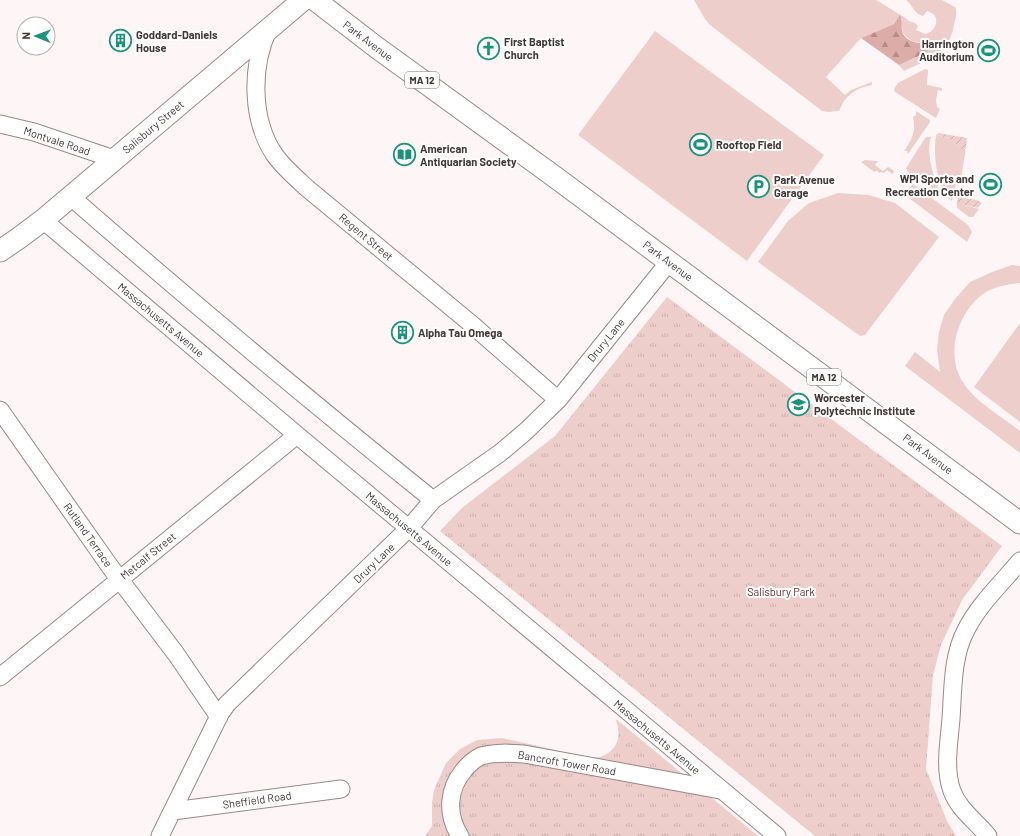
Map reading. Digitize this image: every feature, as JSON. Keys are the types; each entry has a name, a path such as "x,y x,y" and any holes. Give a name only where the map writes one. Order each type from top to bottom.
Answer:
{"main road":[{"name":"Salisbury Street","path":"0,251 43,220 303,0"},
{"name":"Park Avenue","path":"316,0 376,47 669,262 1020,523"}],"street":[{"name":"Regent Street","path":"268,30 262,44 258,60 256,85 260,117 266,137 274,154 308,189 469,322 558,400"},
{"name":"Montvale Road","path":"0,124 34,132 114,159"},
{"path":"70,196 153,270 319,408 433,500"},
{"name":"Massachusetts Avenue","path":"43,220 297,435 777,836"},
{"name":"Drury Lane","path":"160,836 219,717 234,696 409,528 433,500 500,453 525,432 558,400 669,262"},
{"name":"Rutland Terrace","path":"0,410 120,579 176,654 219,717"},
{"name":"Metcalf Street","path":"0,677 297,435"},
{"path":"988,836 959,805 952,792 948,761 954,680 959,649 966,630 979,610 1020,561"},
{"name":"Bancroft Tower Road","path":"460,836 452,819 452,793 457,778 468,765 480,757 496,754 510,752 524,754 721,790"},
{"name":"Sheffield Road","path":"173,811 341,789"}],"green space":[{"path":"694,0 876,0 909,21 915,23 918,26 916,30 925,34 931,31 935,26 935,17 927,11 923,16 920,15 906,0 942,0 955,7 956,14 952,35 942,49 929,59 904,71 899,65 927,52 937,41 919,43 907,38 903,32 902,18 894,24 861,38 826,77 845,95 851,90 872,82 872,85 856,90 852,93 841,105 839,111 828,112 822,111 710,25"},
{"path":"900,15 902,21 902,31 904,36 908,39 917,43 938,41 927,52 899,65 861,38 894,24"},
{"name":"Rooftop Field","path":"655,31 824,155 747,261 578,135"},
{"path":"925,69 928,70 927,85 942,88 942,91 938,90 936,100 937,107 940,109 936,118 895,92 894,89 898,83"},
{"path":"916,111 930,120 930,122 908,154 907,151 904,151 913,135 913,117 916,115"},
{"path":"938,133 967,138 965,154 963,154 952,140 936,135"},
{"path":"936,135 952,140 963,154 965,154 960,183 956,183 952,201 942,188 939,180 935,151"},
{"path":"927,137 931,137 929,151 939,191 937,193 907,171 906,168"},
{"path":"865,160 878,161 875,165 883,171 888,167 894,172 892,174 887,170 884,173 879,173 877,171 874,172 861,162"},
{"path":"913,184 968,225 972,232 967,242 905,195"},
{"path":"838,193 869,195 895,203 939,237 865,335 860,336 758,262 788,221 809,203"},
{"path":"958,197 977,200 982,203 978,208 965,205 958,202"},
{"path":"957,200 965,205 979,209 973,217 969,217 957,208"},
{"path":"1012,265 1020,266 1020,283 991,289 974,302 967,311 957,333 955,357 961,379 973,395 1020,431 1020,453 905,366 915,352 940,372 937,350 939,332 944,315 955,299 970,282"},
{"name":"Salisbury Park","path":"667,297 1002,546 962,600 941,645 933,675 926,769 947,821 956,836 815,836 440,531 462,508 555,436"},
{"path":"1020,323 1020,422 974,387"},
{"path":"616,719 758,836 425,836 432,826 432,803 434,790 446,763 460,749 477,740 502,738 591,758 603,756 612,750 617,741 618,728"}],"place":[{"name":"Goddard-Daniels House","path":"120,41"},
{"name":"First Baptist Church","path":"488,48"},
{"name":"Harrington Auditorium","path":"989,50"},
{"name":"Rooftop Field","path":"701,145"},
{"name":"American Antiquarian Society","path":"405,155"},
{"name":"WPI Sports and Recreation Center","path":"990,185"},
{"name":"Park Avenue Garage","path":"758,186"},
{"name":"Alpha Tau Omega","path":"402,333"},
{"name":"Worcester Polytechnic Institute","path":"798,404"}]}
